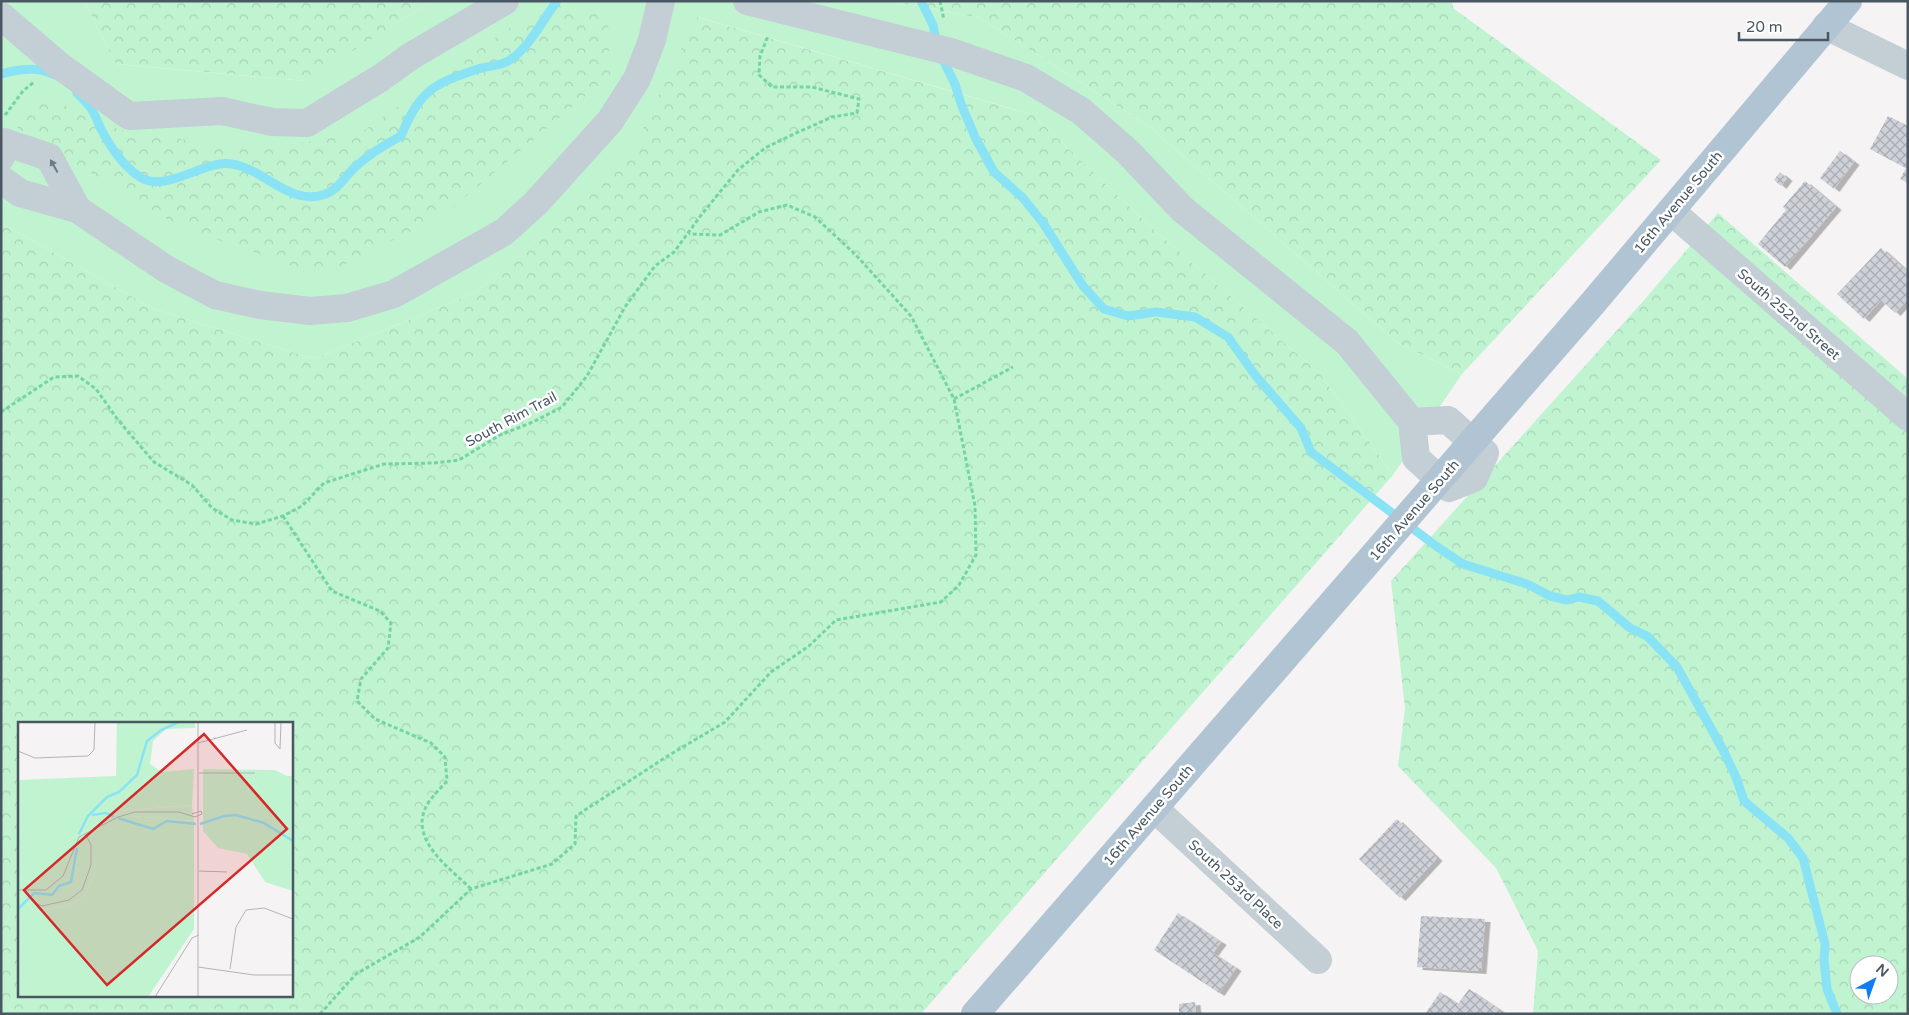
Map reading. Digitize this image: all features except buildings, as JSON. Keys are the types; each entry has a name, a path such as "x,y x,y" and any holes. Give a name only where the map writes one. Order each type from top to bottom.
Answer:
{"main road":[{"name":"16th Avenue South","path":"975,1014 1592,304 1848,1"}],"street":[{"path":"1,16 56,63 129,116 222,111 272,122 307,123 382,77 411,56 505,1"},
{"path":"1,179 20,193 77,209 166,270 215,295 260,305 310,311 347,308 394,294 504,232 536,203 610,121 637,79 652,40 661,1"},
{"path":"747,1 951,52 1026,78 1080,111 1128,152 1182,209 1347,342 1412,422"},
{"path":"1826,26 1908,66"},
{"path":"1,157 4,142 49,157 77,209"},
{"name":"South 252nd Street","path":"1671,211 1908,417"},
{"name":"South 253rd Place","path":"1154,808 1318,960"}],"path":[{"name":"South Rim Trail","path":"1,412 54,377 78,376 96,389 130,435 154,462 192,485 212,508 232,520 256,524 283,516 302,506 324,483 384,464 433,463 459,460 500,435 533,422 562,407 577,390 625,307 655,266 674,252 738,170 765,148 832,117 857,113 859,99 812,88 772,87 760,75 760,56 778,10"},
{"path":"320,1014 356,974 420,937 471,889 552,864 575,844 576,816 666,757 725,722 771,672 809,646 836,620 941,602 959,585 976,555 975,506 954,399 911,316 856,255 815,217 787,205 759,212 720,235 689,234"},
{"path":"954,399 1013,367"},
{"path":"283,516 332,590 380,611 390,624 388,648 361,679 356,701 375,719 431,743 445,757 447,781 425,808 422,825 429,846 471,889"}],"green space":[{"path":"1,1 84,1 116,64 304,81 432,1 891,1 980,18 1150,127 1398,343 1462,374 1393,475 1320,374 1150,226 1033,115 698,17 627,163 476,292 314,359 154,309 1,223"},
{"path":"84,1 432,1 305,81 116,64"},
{"path":"891,1 1452,1 1453,8 1661,160 1462,374 1398,343 1150,127 980,18"},
{"path":"546,2 608,14 610,75 445,214 322,276 178,226 17,128 45,97 120,130 252,150 359,134"},
{"path":"697,17 1033,115 1150,226 1320,374 1393,475 921,1014 1,1014 1,223 154,309 314,359 476,292 626,163"},
{"path":"1718,213 1908,379 1908,1014 1533,1014 1538,951 1496,868 1398,766 1405,708 1391,581 1646,298"}],"waterway":[{"path":"77,93 91,109 117,155 140,177 150,181 162,181 210,166 232,164 255,172 287,191 310,197 323,195 336,187 365,159 401,136 414,109 429,91 450,79 478,69 501,64 515,56 522,50 557,1"},
{"path":"921,1 933,25 938,50 955,84 961,104 976,139 994,172 1023,198 1043,223 1083,286 1104,309 1128,316 1156,312 1195,317 1228,337 1255,375 1301,428 1311,452 1436,546 1463,564 1527,584 1550,596 1567,600 1579,597 1598,601 1630,628 1647,636 1677,667 1723,750 1736,777 1744,801 1788,838 1803,858 1825,944 1824,960 1827,989 1837,1014"},
{"path":"1,74 35,69 55,75"}]}
